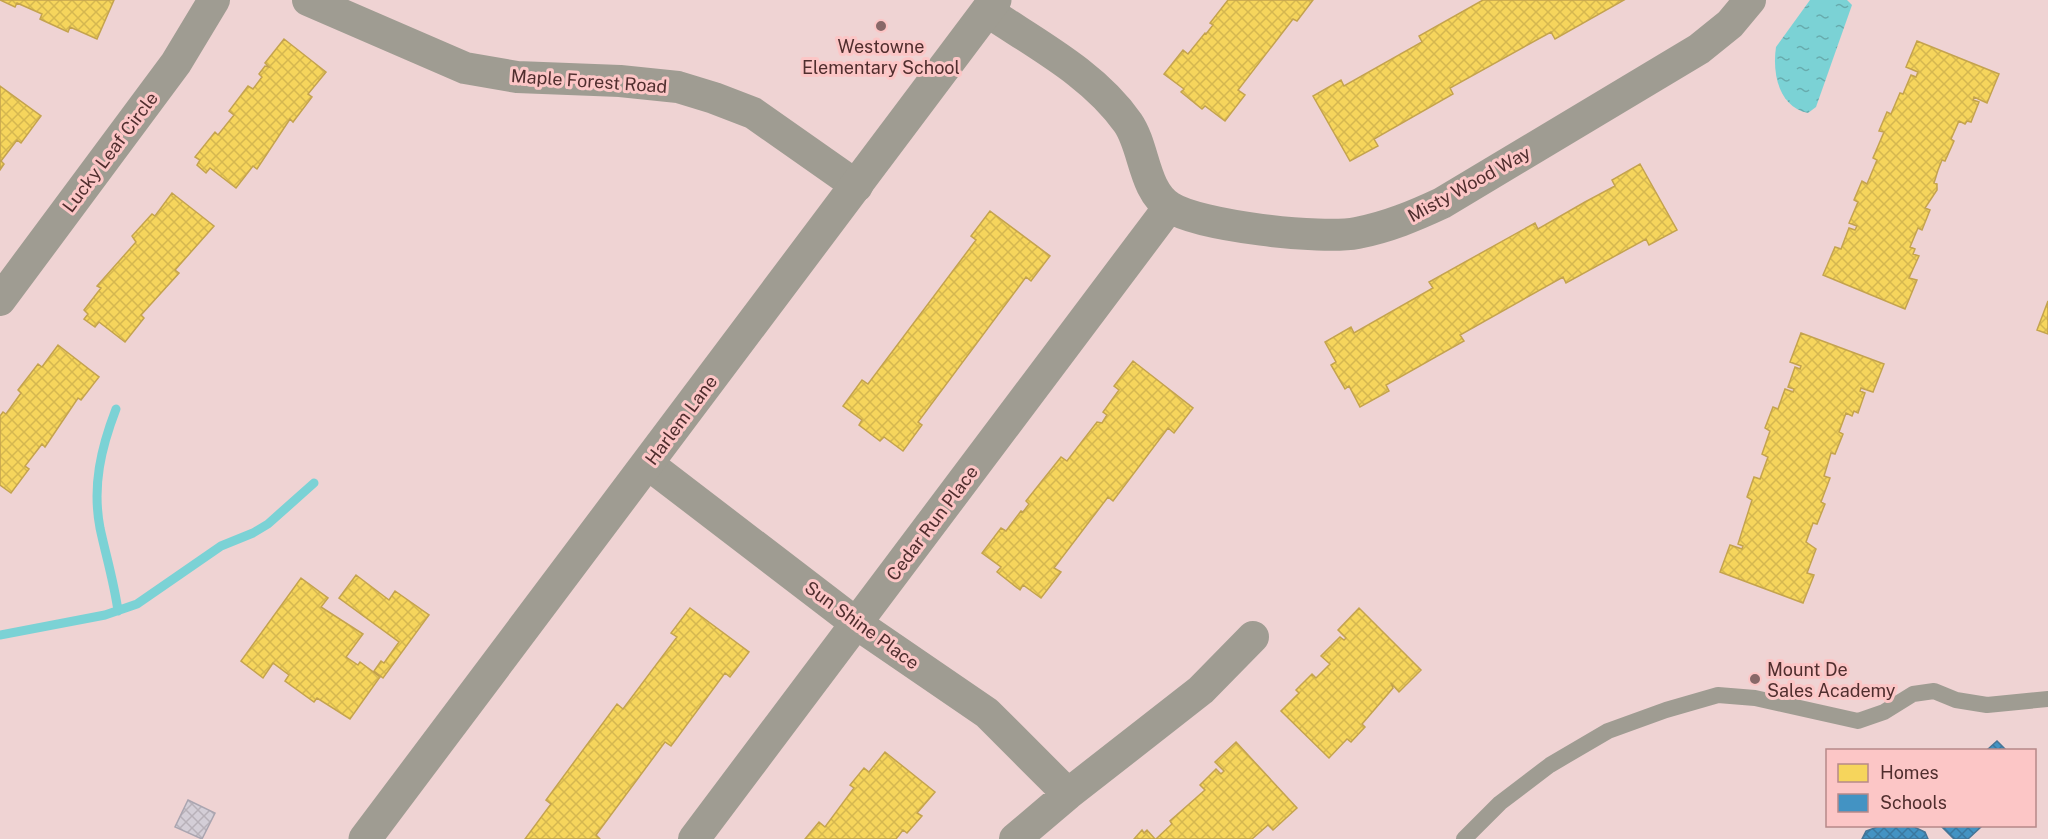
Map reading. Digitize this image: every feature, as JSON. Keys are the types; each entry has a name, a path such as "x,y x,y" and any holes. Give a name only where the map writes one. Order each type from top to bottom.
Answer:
{"street":[{"name":"Lucky Leaf Circle","path":"0,300 176,63 214,0"},
{"name":"Maple Forest Road","path":"308,0 465,68 517,77 620,81 678,87 714,98 753,113 857,186"},
{"name":"Misty Wood Way","path":"1169,207 1200,219 1306,234 1354,234 1399,223 1442,203 1699,50 1730,24 1750,0"},
{"name":"Harlem Lane","path":"365,839 991,5"},
{"path":"991,5 1077,72 1110,101 1129,125 1150,183 1169,207"},
{"name":"Cedar Run Place","path":"694,839 1169,207"},
{"name":"Sun Shine Place","path":"648,464 857,624 987,713 1068,794"},
{"path":"1015,839 1068,794 1201,690 1253,637"}],"lane":[{"path":"1464,839 1500,803 1550,765 1608,731 1666,710 1718,695 1755,698 1858,721 1884,712 1913,694 1934,691 1956,700 1987,705 2048,699"}],"water":[{"path":"1810,0 1847,0 1852,5 1816,107 1808,113 1798,110 1784,97 1777,78 1775,57 1776,47"}],"building: Homes":[{"path":"0,0 114,0 97,39 70,27 68,32 40,19 42,14 17,3 15,7"},
{"path":"1228,0 1313,0 1297,21 1293,19 1238,90 1245,95 1225,121 1205,106 1202,109 1181,92 1184,89 1164,74 1183,50 1188,54 1206,34 1213,25 1210,23"},
{"path":"1483,0 1624,0 1555,39 1551,32 1450,88 1453,94 1374,139 1378,146 1350,161 1313,96 1341,80 1344,86 1422,42 1419,36"},
{"path":"284,39 326,72 308,94 312,97 293,122 290,119 257,169 253,166 236,188 210,168 206,173 197,165 200,160 195,157 215,132 218,135 234,115 229,111 248,86 253,89 262,77 259,74 265,66 269,67 265,63"},
{"path":"1917,41 1999,74 1987,103 1974,97 1973,100 1979,102 1971,122 1967,121 1965,124 1959,121 1951,139 1954,141 1938,170 1934,183 1937,184 1937,190 1925,208 1930,210 1922,230 1918,228 1910,247 1915,249 1913,254 1919,256 1909,278 1917,280 1905,309 1823,275 1835,247 1841,249 1849,228 1855,230 1857,226 1849,223 1858,202 1854,200 1862,181 1867,184 1877,160 1873,158 1884,132 1879,131 1887,112 1891,114 1911,75 1916,77 1918,72 1906,67"},
{"path":"0,86 41,116 21,143 17,140 1,161 4,164 0,170"},
{"path":"1640,164 1677,230 1649,245 1646,239 1566,283 1563,277 1460,335 1464,341 1386,385 1389,391 1360,407 1349,386 1345,389 1331,365 1336,362 1325,342 1351,327 1354,333 1433,288 1429,282 1535,223 1538,229 1615,186 1612,180"},
{"path":"172,193 214,226 175,270 179,273 141,315 144,318 125,342 99,322 95,327 84,319 88,314 84,310 101,288 97,286 136,242 132,236 152,214 155,216"},
{"path":"990,211 1050,256 1031,281 1026,277 918,422 922,425 903,451 884,437 880,441 859,425 862,420 843,406 862,380 868,384 976,240 971,236"},
{"path":"2048,301 2048,334 2037,330"},
{"path":"1801,333 1884,364 1873,392 1861,388 1860,391 1865,393 1858,413 1854,411 1852,416 1846,413 1839,432 1843,434 1835,454 1831,453 1824,476 1830,478 1821,502 1825,504 1817,524 1813,523 1806,542 1816,549 1807,573 1814,575 1803,603 1720,572 1730,545 1742,549 1743,546 1738,544 1752,500 1747,497 1754,477 1760,479 1768,457 1762,454 1770,431 1765,428 1773,407 1778,409 1785,389 1793,392 1794,389 1788,387 1795,367 1800,369 1801,366 1790,362"},
{"path":"58,345 99,377 81,400 78,398 45,447 42,444 25,466 29,469 11,493 0,485 0,416 3,412 6,414 21,393 18,390 38,364 42,367"},
{"path":"1133,361 1193,408 1174,433 1168,428 1113,501 1108,497 1054,568 1061,572 1041,598 1023,585 1020,590 997,572 1001,567 982,553 1001,528 1006,531 1021,511 1023,512 1029,504 1026,501 1061,457 1067,461 1097,422 1102,423 1107,415 1103,412 1119,390 1114,386"},
{"path":"356,575 389,600 395,591 429,615 383,678 374,671 381,661 384,663 399,642 339,598"},
{"path":"301,578 328,598 321,607 363,634 346,657 358,665 360,662 380,677 350,719 317,698 314,702 285,681 289,675 273,663 263,678 241,661"},
{"path":"690,608 749,652 730,677 725,673 671,746 665,742 596,835 600,839 525,839 551,804 546,800 617,704 623,709 677,637 671,633"},
{"path":"1359,608 1421,670 1399,692 1391,683 1393,688 1362,724 1365,727 1351,742 1347,739 1329,758 1281,711 1299,693 1296,690 1312,674 1316,678 1330,664 1321,656 1340,637 1344,640 1346,638 1338,630"},
{"path":"1236,742 1297,808 1273,830 1268,825 1252,839 1156,839 1172,824 1170,821 1205,790 1200,785 1216,769 1221,774 1224,771 1215,762"},
{"path":"885,752 935,792 917,813 922,816 907,833 903,830 896,839 805,839 819,822 825,827 854,788 850,785 864,768 869,772"},
{"path":"1142,830 1144,833 1147,830 1155,839 1134,839"}],"building: Schools":[{"path":"1997,741 2005,749 1988,749"},
{"path":"1877,827 1914,827 1925,832 1928,839 1862,839 1866,831"},
{"path":"1942,827 1981,827 1968,839 1954,839"}],"building: Other":[{"path":"188,800 215,813 202,839 175,827"}],"waterway":[{"path":"116,409 102,453 97,497 100,528 118,611"},
{"path":"0,635 105,615 137,604 221,546 268,524 314,483"}],"place":[{"name":"Westowne Elementary School","path":"881,26"},
{"name":"Mount De Sales Academy","path":"1755,679"}]}
